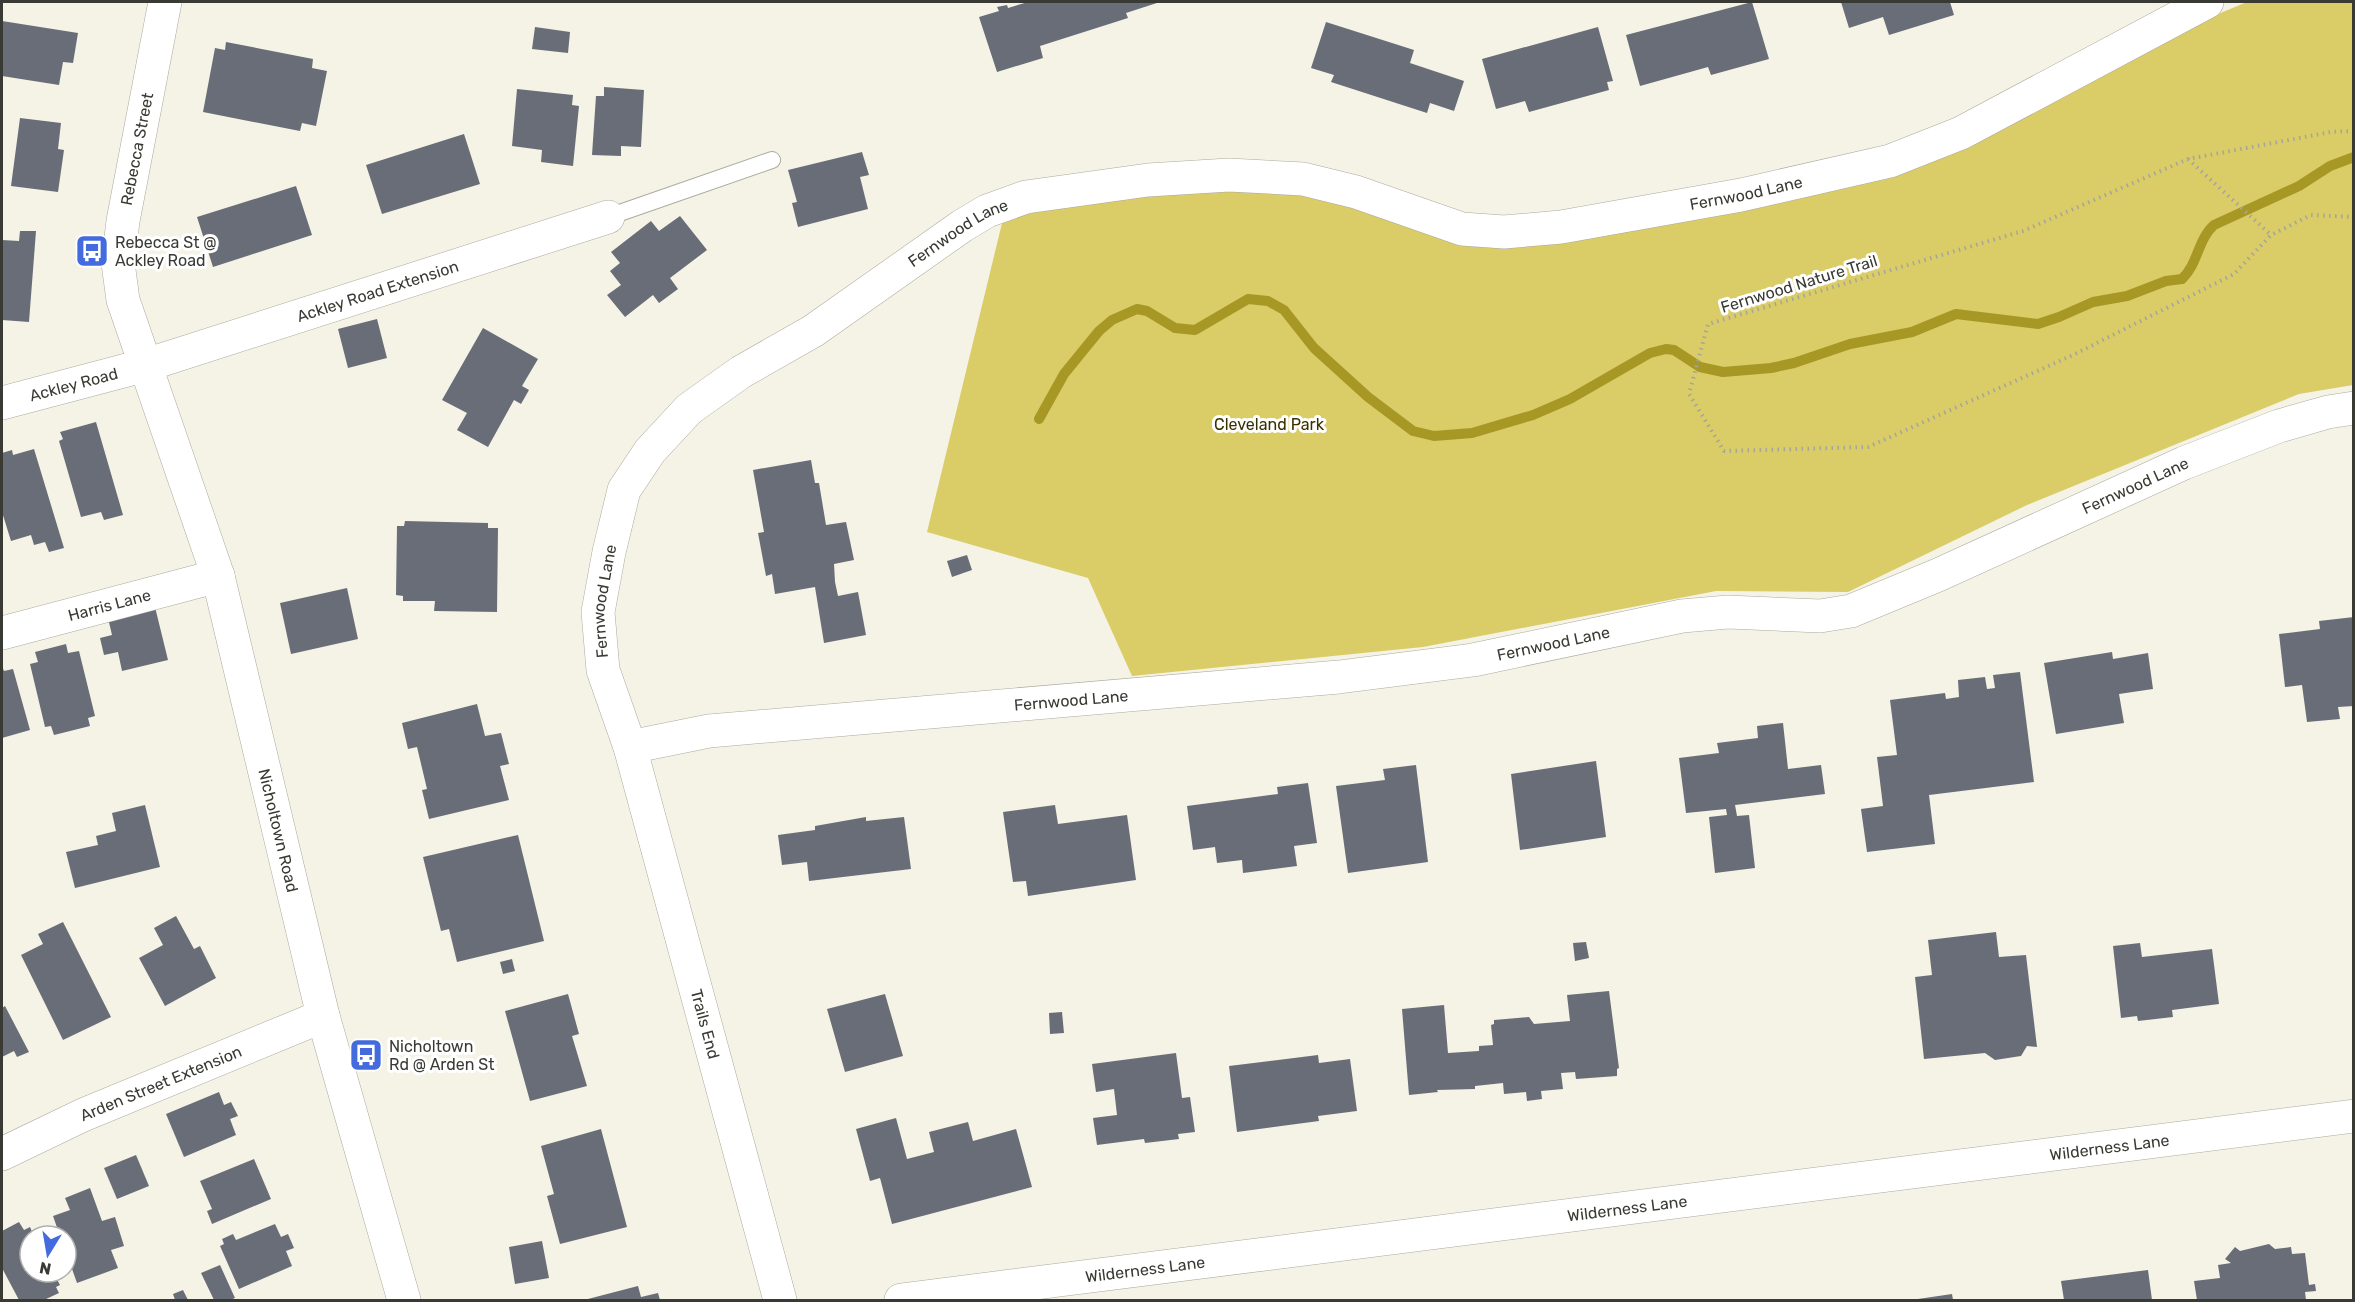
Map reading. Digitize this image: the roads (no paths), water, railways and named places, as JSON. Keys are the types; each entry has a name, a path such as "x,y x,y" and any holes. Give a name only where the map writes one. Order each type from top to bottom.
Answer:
{"street":[{"name":"Rebecca Street","path":"146,365 123,300 118,263 123,221 165,2"},
{"name":"Fernwood Lane","path":"2207,2 1961,133 1890,161 1741,195 1561,227 1504,232 1462,228 1356,192 1303,179 1229,175 1148,180 1026,197 987,211 813,331 689,409 650,451 624,490 598,612 603,670 630,747 709,732 1339,677 1473,660 1682,616 1728,612 1820,616 1851,611 1938,575 2184,463 2279,426 2328,412 2354,408"},
{"name":"Ackley Road Extension","path":"146,365 608,217"},
{"name":"Ackley Road","path":"2,403 146,365"},
{"name":"Nicholtown Road","path":"146,365 218,576 323,1016 404,1300"},
{"name":"Harris Lane","path":"2,633 218,576"},
{"name":"Trails End","path":"630,747 780,1300"},
{"name":"Arden Street Extension","path":"2,1155 83,1115 323,1016"},
{"name":"Wilderness Lane","path":"901,1300 2354,1116"}],"lane":[{"path":"608,217 772,160"}],"waterway":[{"path":"1039,419 1064,374 1099,331 1112,320 1137,309 1147,311 1175,328 1195,330 1248,299 1268,301 1284,310 1314,348 1368,397 1413,431 1434,436 1472,433 1533,415 1570,399 1650,353 1666,349 1674,350 1700,367 1723,372 1771,368 1794,363 1850,344 1912,332 1956,314 2038,324 2093,302 2127,296 2166,281 2182,279 2192,266 2204,237 2214,225 2299,186 2330,166 2354,157"}],"place":[{"name":"Rebecca St @ Ackley Road","path":"92,251"},
{"name":"Nicholtown Rd @ Arden St","path":"366,1055"}],"park label":[{"name":"Cleveland Park","path":"1269,424"}]}
